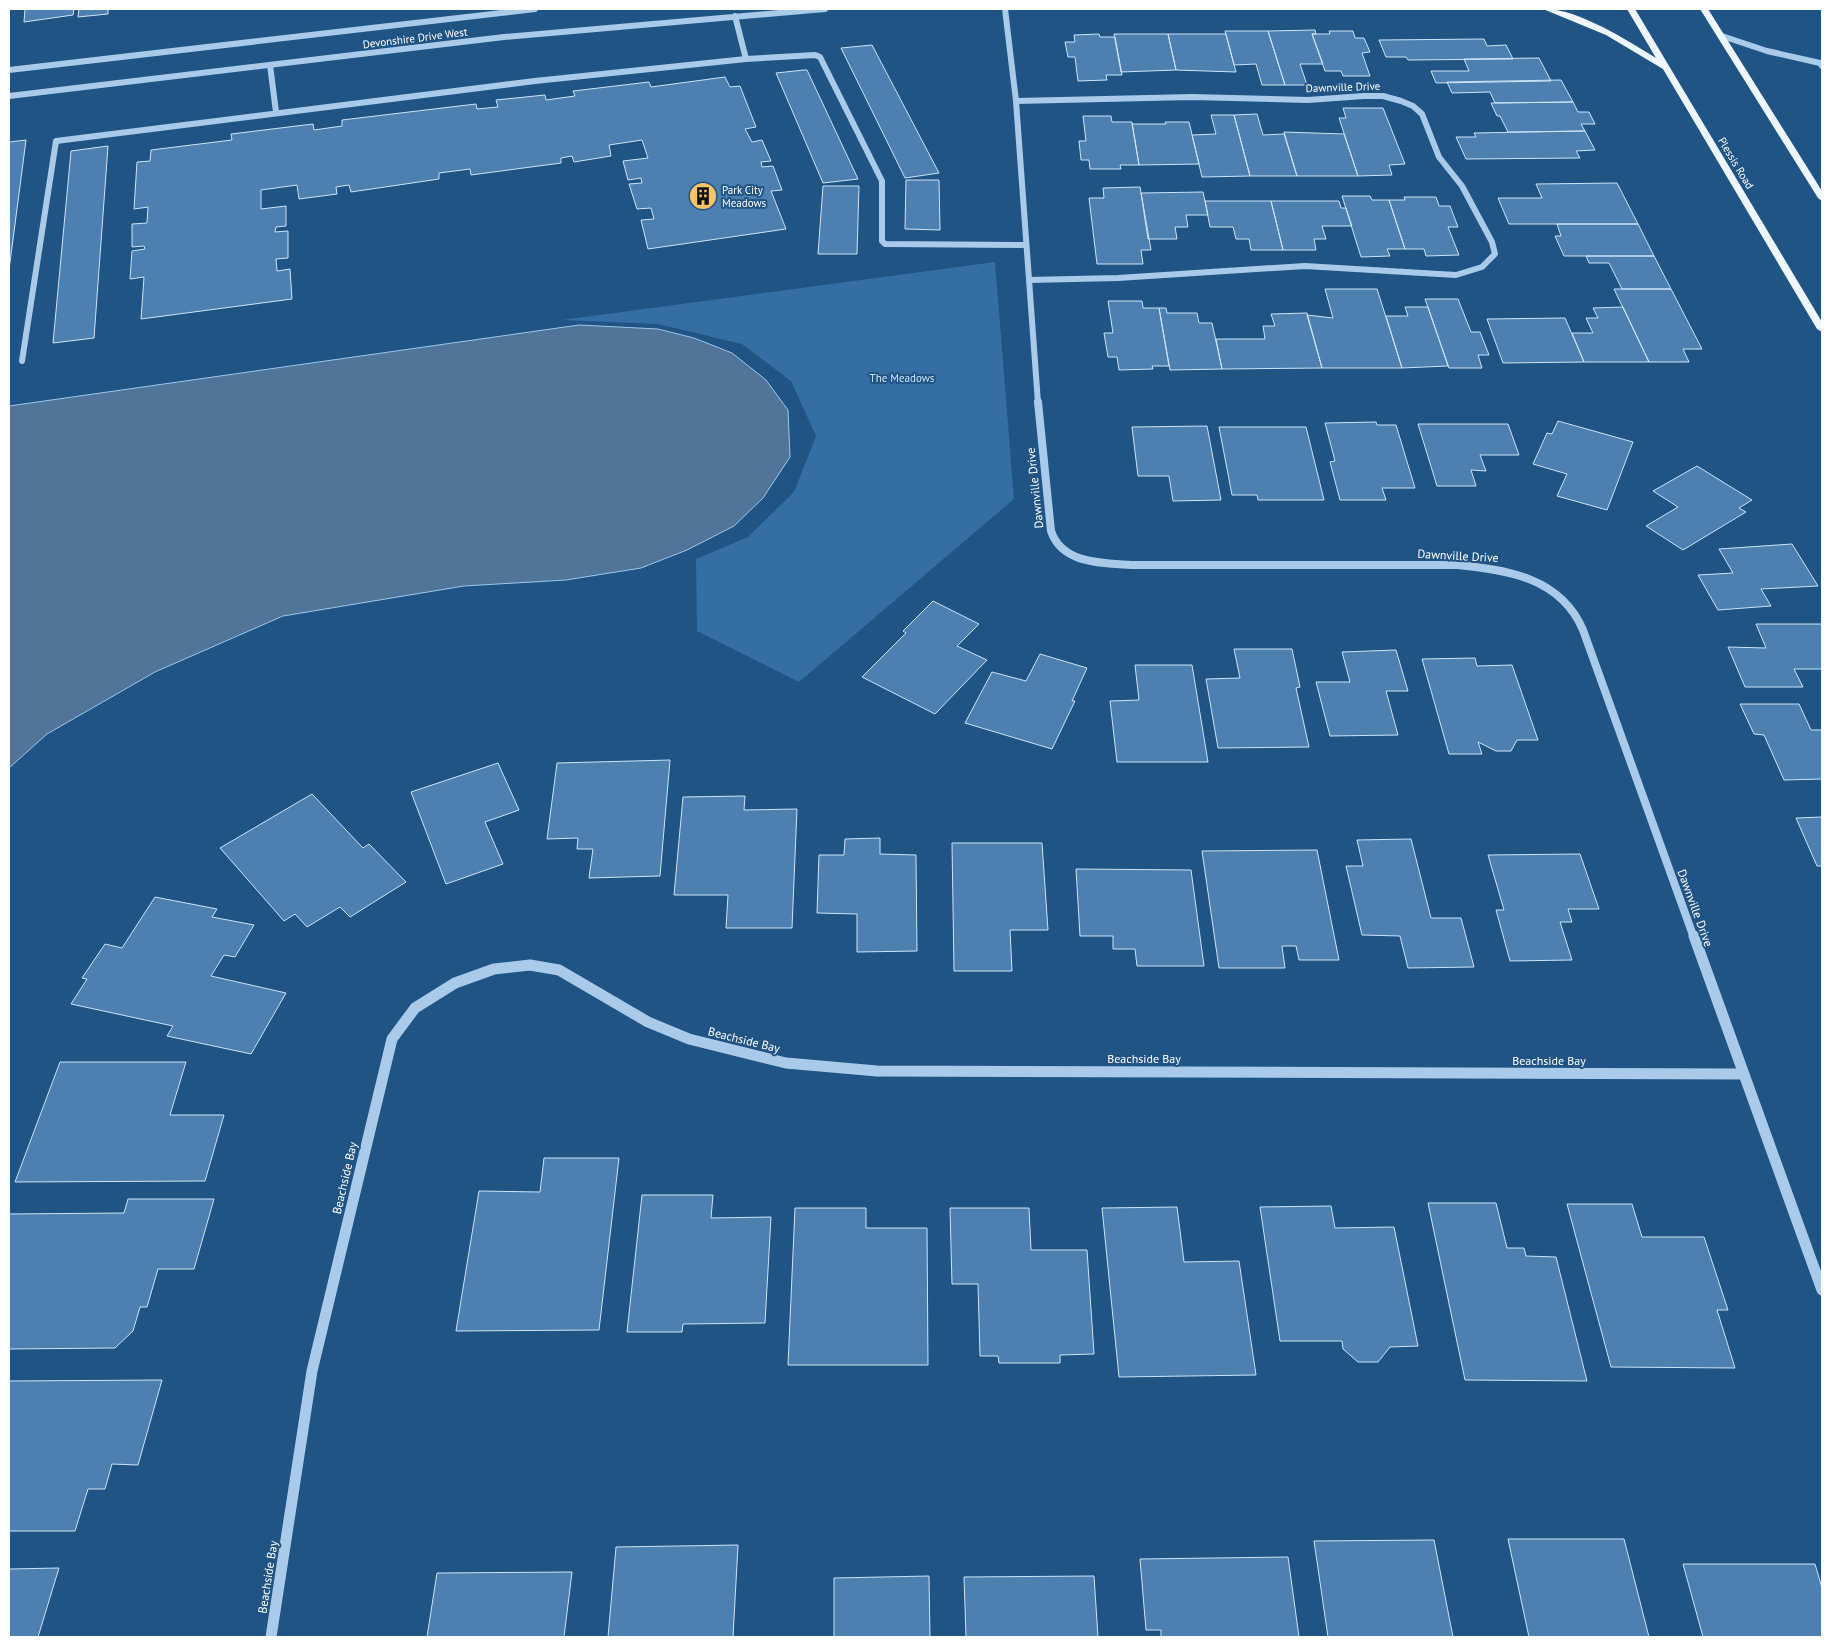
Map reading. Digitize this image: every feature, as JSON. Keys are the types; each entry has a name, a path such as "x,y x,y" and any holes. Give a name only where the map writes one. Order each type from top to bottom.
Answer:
{"main road":[{"path":"1547,9 1576,17 1621,38 1667,69"},
{"name":"Plessis Road","path":"1631,9 1822,329"},
{"path":"1704,9 1822,198"}],"street":[{"name":"Devonshire Drive West","path":"9,70 535,9"},
{"name":"Devonshire Drive West","path":"9,96 504,37 825,9"},
{"name":"Dawnville Drive","path":"1005,9 1016,101 1025,245 1047,510 1052,537 1073,558 1097,563 1130,565 1458,565 1505,569 1548,585 1575,615 1589,647 1822,1290"},
{"path":"735,16 746,59"},
{"path":"1722,36 1767,51 1821,64"},
{"path":"22,362 56,141 276,112 805,54 820,57 882,181 882,241 885,244 1025,245"},
{"path":"270,65 276,112"},
{"name":"Dawnville Drive","path":"1016,101 1192,97 1308,100 1364,96 1383,96 1401,101 1413,106 1422,114 1439,158 1462,186 1492,242 1495,254 1490,263 1478,270 1460,275 1436,276 1355,268 1288,266 1129,278 1029,280"},
{"name":"Beachside Bay","path":"271,1637 312,1371 392,1039 415,1008 455,983 494,969 530,965 559,970 648,1022 689,1039 786,1063 878,1071 1743,1074"}],"green space":[{"name":"The Meadows","path":"995,262 1014,499 799,682 697,631 696,559 748,537 794,492 816,436 791,381 742,344 658,324 562,320"}],"shaded area":[{"path":"579,325 658,329 694,338 732,353 766,380 788,410 790,457 763,498 734,526 687,550 641,568 566,580 464,586 283,616 155,672 47,734 9,768 9,406"}],"building":[{"path":"25,9 74,9 73,15 24,22"},
{"path":"79,9 108,9 108,14 78,17"},
{"path":"1315,30 1316,34 1312,34 1323,64 1300,64 1307,85 1285,85 1268,31"},
{"path":"1225,31 1268,31 1285,85 1262,85 1256,64 1234,65"},
{"path":"1329,31 1353,31 1355,38 1364,38 1370,52 1362,53 1370,76 1343,76 1341,71 1325,71 1312,34 1330,34"},
{"path":"1099,34 1100,37 1115,37 1122,75 1106,75 1107,80 1078,81 1075,57 1068,57 1065,42 1075,42 1074,35"},
{"path":"1114,34 1168,34 1176,70 1121,72"},
{"path":"1168,34 1226,34 1236,72 1176,70"},
{"path":"1484,39 1487,46 1506,45 1513,59 1408,60 1406,57 1386,57 1379,40"},
{"path":"872,45 939,173 905,178 841,48"},
{"path":"1539,58 1551,81 1436,83 1431,71 1469,71 1464,59"},
{"path":"807,70 858,179 823,183 776,73"},
{"name":"Park City Meadows","path":"725,77 730,87 740,86 756,127 745,129 752,142 762,140 771,161 761,162 762,167 773,166 782,190 771,191 786,229 648,249 641,220 654,219 651,208 637,209 629,184 642,183 641,178 628,180 623,161 648,158 642,140 609,145 611,156 574,162 572,156 561,158 561,163 471,175 470,169 439,173 439,179 351,192 349,185 336,187 337,194 299,199 297,185 261,190 261,209 286,206 286,226 276,227 275,232 288,231 288,258 276,259 277,271 290,269 292,299 141,319 144,277 130,279 132,251 145,249 144,246 132,247 132,224 147,223 148,207 134,209 137,162 150,161 151,150 232,140 231,134 313,124 314,130 342,126 342,120 476,104 477,109 498,107 496,100 545,95 546,100 575,96 573,91 649,82 651,87"},
{"path":"1561,80 1573,102 1495,103 1490,92 1452,93 1447,82"},
{"path":"1573,102 1578,112 1589,112 1595,124 1581,124 1585,131 1508,132 1491,103"},
{"path":"1343,108 1383,108 1405,164 1389,165 1392,175 1358,176 1339,118 1346,118"},
{"path":"1257,114 1263,135 1284,134 1297,176 1250,176 1234,115"},
{"path":"1211,115 1234,115 1250,176 1202,177 1192,135 1216,134"},
{"path":"1083,116 1111,116 1112,122 1132,122 1139,165 1120,165 1121,169 1090,169 1089,160 1081,160 1079,141 1086,141"},
{"path":"1165,122 1189,122 1199,164 1139,165 1132,124 1166,124"},
{"path":"1585,131 1595,150 1576,151 1580,158 1466,159 1456,137 1476,137 1474,133"},
{"path":"1284,132 1344,134 1358,176 1297,176"},
{"path":"26,140 9,270 9,142"},
{"path":"108,146 94,338 53,343 71,151"},
{"path":"906,180 939,180 940,230 905,229"},
{"path":"1617,183 1638,224 1509,224 1498,198 1542,198 1536,184"},
{"path":"823,186 859,186 857,254 818,254"},
{"path":"1140,187 1151,250 1141,250 1143,264 1097,264 1089,198 1104,198 1103,188"},
{"path":"1203,192 1208,215 1186,215 1188,227 1175,227 1177,239 1148,239 1141,193"},
{"path":"1342,196 1370,196 1372,200 1389,200 1405,249 1387,249 1390,256 1361,257"},
{"path":"1404,197 1436,197 1439,206 1450,206 1458,227 1448,227 1459,255 1426,256 1424,249 1405,249 1389,200 1405,200"},
{"path":"1205,201 1271,201 1283,250 1251,250 1249,239 1236,239 1233,227 1210,227"},
{"path":"1271,201 1339,201 1341,208 1346,208 1352,226 1322,226 1326,239 1314,239 1316,250 1283,250"},
{"path":"1557,224 1638,224 1654,256 1564,256 1555,236 1561,236"},
{"path":"1586,256 1654,256 1671,289 1622,289 1609,263 1589,263"},
{"path":"1325,289 1377,289 1402,368 1322,368 1307,315 1333,318"},
{"path":"1614,289 1671,289 1702,349 1683,349 1689,362 1649,362"},
{"path":"1425,299 1458,299 1471,332 1480,332 1489,355 1478,355 1482,368 1449,368"},
{"path":"1108,301 1142,301 1143,308 1159,308 1169,366 1152,366 1153,369 1119,370 1117,357 1108,357 1104,333 1113,333"},
{"path":"1405,307 1428,307 1448,366 1402,368 1386,316 1408,316"},
{"path":"1623,307 1649,362 1584,362 1572,333 1593,333 1586,318 1598,318 1593,308"},
{"path":"1159,308 1166,308 1167,313 1197,313 1199,323 1212,323 1222,369 1170,370"},
{"path":"1307,313 1322,368 1222,369 1216,339 1265,339 1263,326 1275,326 1271,314"},
{"path":"1565,318 1584,362 1503,363 1487,319"},
{"path":"1558,421 1633,442 1607,510 1557,496 1567,474 1533,464 1547,433 1552,434"},
{"path":"1376,422 1377,425 1396,425 1415,488 1382,488 1386,500 1340,500 1330,462 1335,461 1325,423"},
{"path":"1418,424 1508,424 1519,455 1480,455 1486,471 1471,470 1476,486 1437,486"},
{"path":"1207,426 1221,500 1173,501 1169,476 1138,476 1132,427"},
{"path":"1219,427 1306,427 1324,500 1258,500 1257,495 1232,495"},
{"path":"1697,466 1752,500 1739,508 1746,512 1683,550 1646,526 1678,507 1653,491"},
{"path":"1792,544 1818,586 1761,589 1771,606 1718,610 1698,575 1733,573 1719,549"},
{"path":"933,601 979,624 957,646 987,660 935,714 862,677 906,633 903,631"},
{"path":"1756,624 1822,624 1822,669 1794,669 1803,687 1745,687 1728,647 1766,648"},
{"path":"1234,649 1292,649 1300,687 1296,688 1309,747 1218,748 1206,679 1240,678"},
{"path":"1396,650 1408,691 1386,691 1398,735 1330,736 1316,682 1350,682 1342,652"},
{"path":"1040,654 1087,668 1072,701 1075,701 1052,749 965,723 992,672 1026,681"},
{"path":"1475,658 1477,666 1512,665 1538,740 1517,740 1511,751 1496,751 1478,742 1482,754 1449,754 1422,659"},
{"path":"1135,665 1192,665 1208,762 1117,762 1110,701 1139,700"},
{"path":"1740,704 1799,704 1811,730 1822,730 1822,779 1784,780 1764,735 1754,734"},
{"path":"670,760 660,876 589,878 593,849 577,849 578,838 547,839 557,763"},
{"path":"498,763 519,810 485,822 503,864 446,884 411,792"},
{"path":"312,794 363,848 369,844 406,882 350,917 340,907 307,927 295,914 284,921 220,848"},
{"path":"745,796 744,810 797,809 792,928 726,928 728,895 674,895 683,797"},
{"path":"1822,817 1822,866 1817,866 1796,818"},
{"path":"880,838 880,854 916,855 917,951 857,952 857,914 817,913 819,855 844,855 845,839"},
{"path":"1411,839 1431,918 1461,918 1474,967 1408,968 1400,936 1362,935 1346,866 1363,866 1357,840"},
{"path":"952,843 1042,843 1048,930 1010,930 1012,971 954,971"},
{"path":"1317,850 1339,960 1299,960 1296,946 1282,946 1285,968 1219,968 1202,851"},
{"path":"1580,854 1599,909 1568,909 1572,922 1560,922 1572,960 1510,961 1496,910 1504,910 1488,855"},
{"path":"1076,869 1191,870 1204,966 1137,966 1135,949 1113,949 1113,936 1080,936"},
{"path":"155,897 217,909 212,917 254,925 235,957 224,955 211,976 286,993 251,1054 167,1036 173,1026 71,1004 87,979 82,978 105,944 122,948"},
{"path":"60,1062 186,1062 170,1115 224,1115 205,1181 15,1182"},
{"path":"544,1158 619,1158 599,1330 456,1331 479,1191 540,1192"},
{"path":"642,1195 713,1195 711,1218 771,1217 765,1323 683,1324 682,1332 627,1332"},
{"path":"128,1199 214,1199 194,1269 158,1269 147,1307 140,1307 133,1331 115,1348 9,1349 9,1214 124,1213"},
{"path":"1428,1203 1496,1203 1507,1248 1524,1248 1526,1256 1556,1257 1587,1381 1465,1380"},
{"path":"1567,1204 1632,1204 1642,1237 1704,1237 1728,1310 1717,1310 1735,1368 1611,1367"},
{"path":"1331,1206 1335,1228 1394,1227 1418,1346 1390,1347 1378,1362 1358,1362 1343,1349 1342,1341 1280,1341 1260,1207"},
{"path":"1177,1207 1184,1262 1239,1261 1256,1375 1119,1377 1102,1208"},
{"path":"795,1208 866,1208 866,1228 927,1228 928,1365 788,1365"},
{"path":"950,1208 1029,1208 1031,1250 1087,1250 1094,1354 1060,1355 1060,1363 999,1363 998,1356 980,1356 978,1284 952,1284"},
{"path":"162,1380 138,1465 112,1464 105,1489 88,1489 75,1531 9,1531 9,1381"},
{"path":"1508,1539 1624,1539 1649,1637 1529,1637"},
{"path":"1434,1540 1453,1637 1328,1637 1314,1541"},
{"path":"738,1545 733,1637 608,1637 616,1547"},
{"path":"1288,1557 1299,1637 1161,1637 1161,1630 1146,1630 1140,1559"},
{"path":"1683,1564 1815,1564 1822,1588 1822,1637 1703,1637"},
{"path":"59,1568 38,1637 9,1637 9,1569"},
{"path":"572,1572 564,1637 427,1637 437,1573"},
{"path":"929,1576 930,1637 834,1637 834,1578"},
{"path":"1094,1576 1098,1637 966,1637 964,1577"}],"place":[{"name":"Park City Meadows","path":"703,196"}]}
